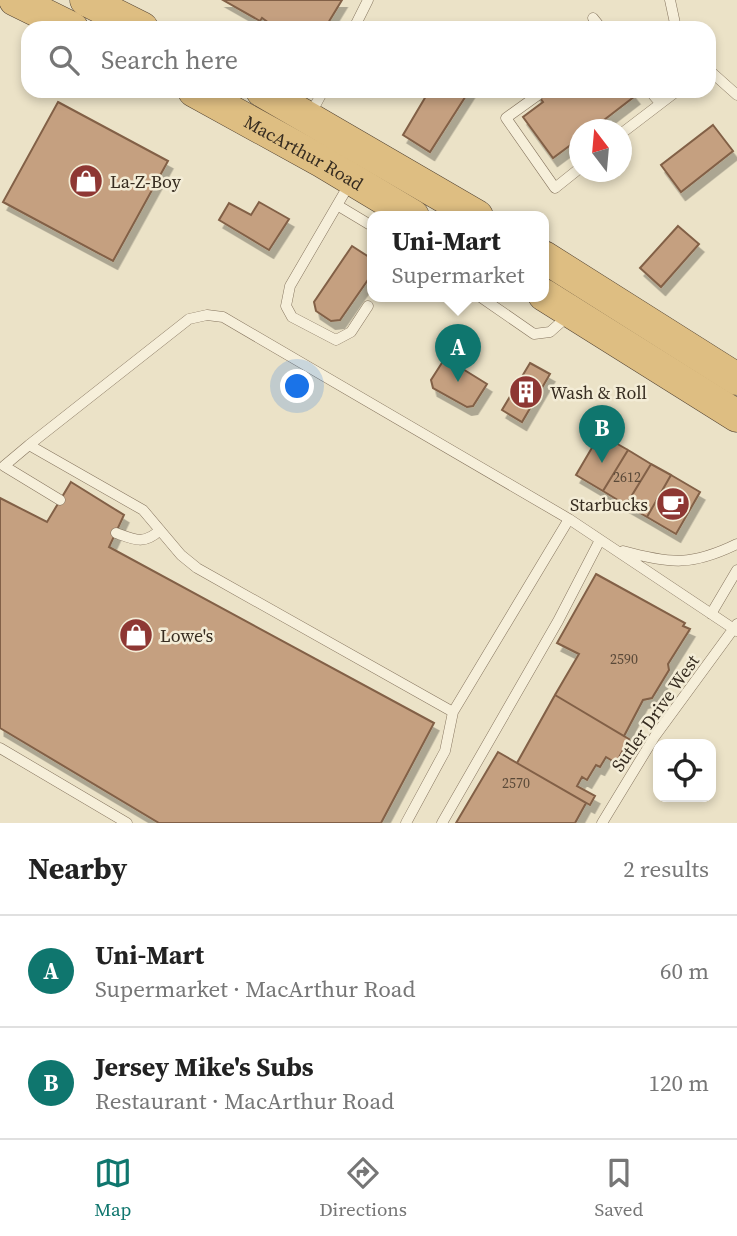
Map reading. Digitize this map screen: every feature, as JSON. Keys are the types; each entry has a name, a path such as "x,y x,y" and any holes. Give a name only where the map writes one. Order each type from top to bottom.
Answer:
{"highway":[{"path":"15,0 58,21"},
{"path":"88,0 128,21"},
{"name":"MacArthur Road","path":"204,98 345,192 399,211"},
{"name":"MacArthur Road","path":"291,98 316,104 470,211"},
{"path":"549,260 737,379"},
{"path":"549,298 737,416"}],"lane":[{"path":"358,21 368,0"},
{"path":"670,0 674,21"},
{"path":"716,76 737,95"},
{"path":"534,98 506,118 555,188 569,176"},
{"path":"656,98 660,103"},
{"path":"632,125 667,98"},
{"path":"367,220 345,192 290,286 286,306 292,317 336,340 351,332 368,306"},
{"path":"488,302 534,334 550,332 572,312"},
{"path":"60,500 2,467 189,318 223,317 569,519 736,628"},
{"path":"29,445 143,510 181,555 197,568 453,712"},
{"path":"406,823 445,751 453,712 569,519"},
{"path":"116,533 135,540 150,539 160,530"},
{"path":"442,823 558,621 600,540"},
{"path":"615,549 662,561 691,561 716,554 737,544"},
{"path":"711,614 737,570"},
{"name":"Sutler Drive West","path":"602,823 655,736 736,628"},
{"path":"0,748 127,823"}],"building":[{"path":"223,0 342,0 329,21 266,21 262,18 260,21"},
{"path":"425,98 465,98 430,152 403,135"},
{"path":"540,98 632,98 605,119 569,119 569,146 553,158 523,117 543,102"},
{"name":"La-Z-Boy","path":"58,102 168,161 113,261 3,202"},
{"path":"713,125 733,151 681,192 661,165"},
{"path":"259,202 289,219 269,250 219,220 229,203 251,215"},
{"path":"678,226 699,244 661,287 640,268"},
{"path":"352,246 367,256 367,281 340,320 331,321 316,311 314,302"},
{"path":"445,358 487,384 473,406 467,407 433,388 431,380"},
{"name":"Wash & Roll","path":"530,363 550,374 522,422 502,410"},
{"path":"600,434 628,450 603,491 576,475"},
{"path":"628,450 651,464 626,505 603,491"},
{"path":"651,464 671,475 647,517 626,505"},
{"name":"Starbucks","path":"671,475 700,492 676,534 647,517"},
{"name":"Lowe's","path":"71,482 124,515 109,547 434,723 381,823 159,823 0,728 0,498 47,522"},
{"path":"596,574 685,623 683,626 690,629 668,664 669,670 652,698 643,700 624,736 555,695 579,654 557,643"},
{"path":"555,695 629,739 616,763 606,757 600,767 596,765 587,780 582,777 577,786 595,796 590,805 517,763"},
{"path":"498,752 586,803 575,823 456,823"}],"place":[{"name":"La-Z-Boy","path":"86,181"},
{"name":"Uni-Mart","path":"458,382"},
{"name":"Wash & Roll","path":"526,392"},
{"name":"Jersey Mike's Subs","path":"602,463"},
{"name":"Starbucks","path":"673,504"},
{"name":"Lowe's","path":"136,635"}]}
